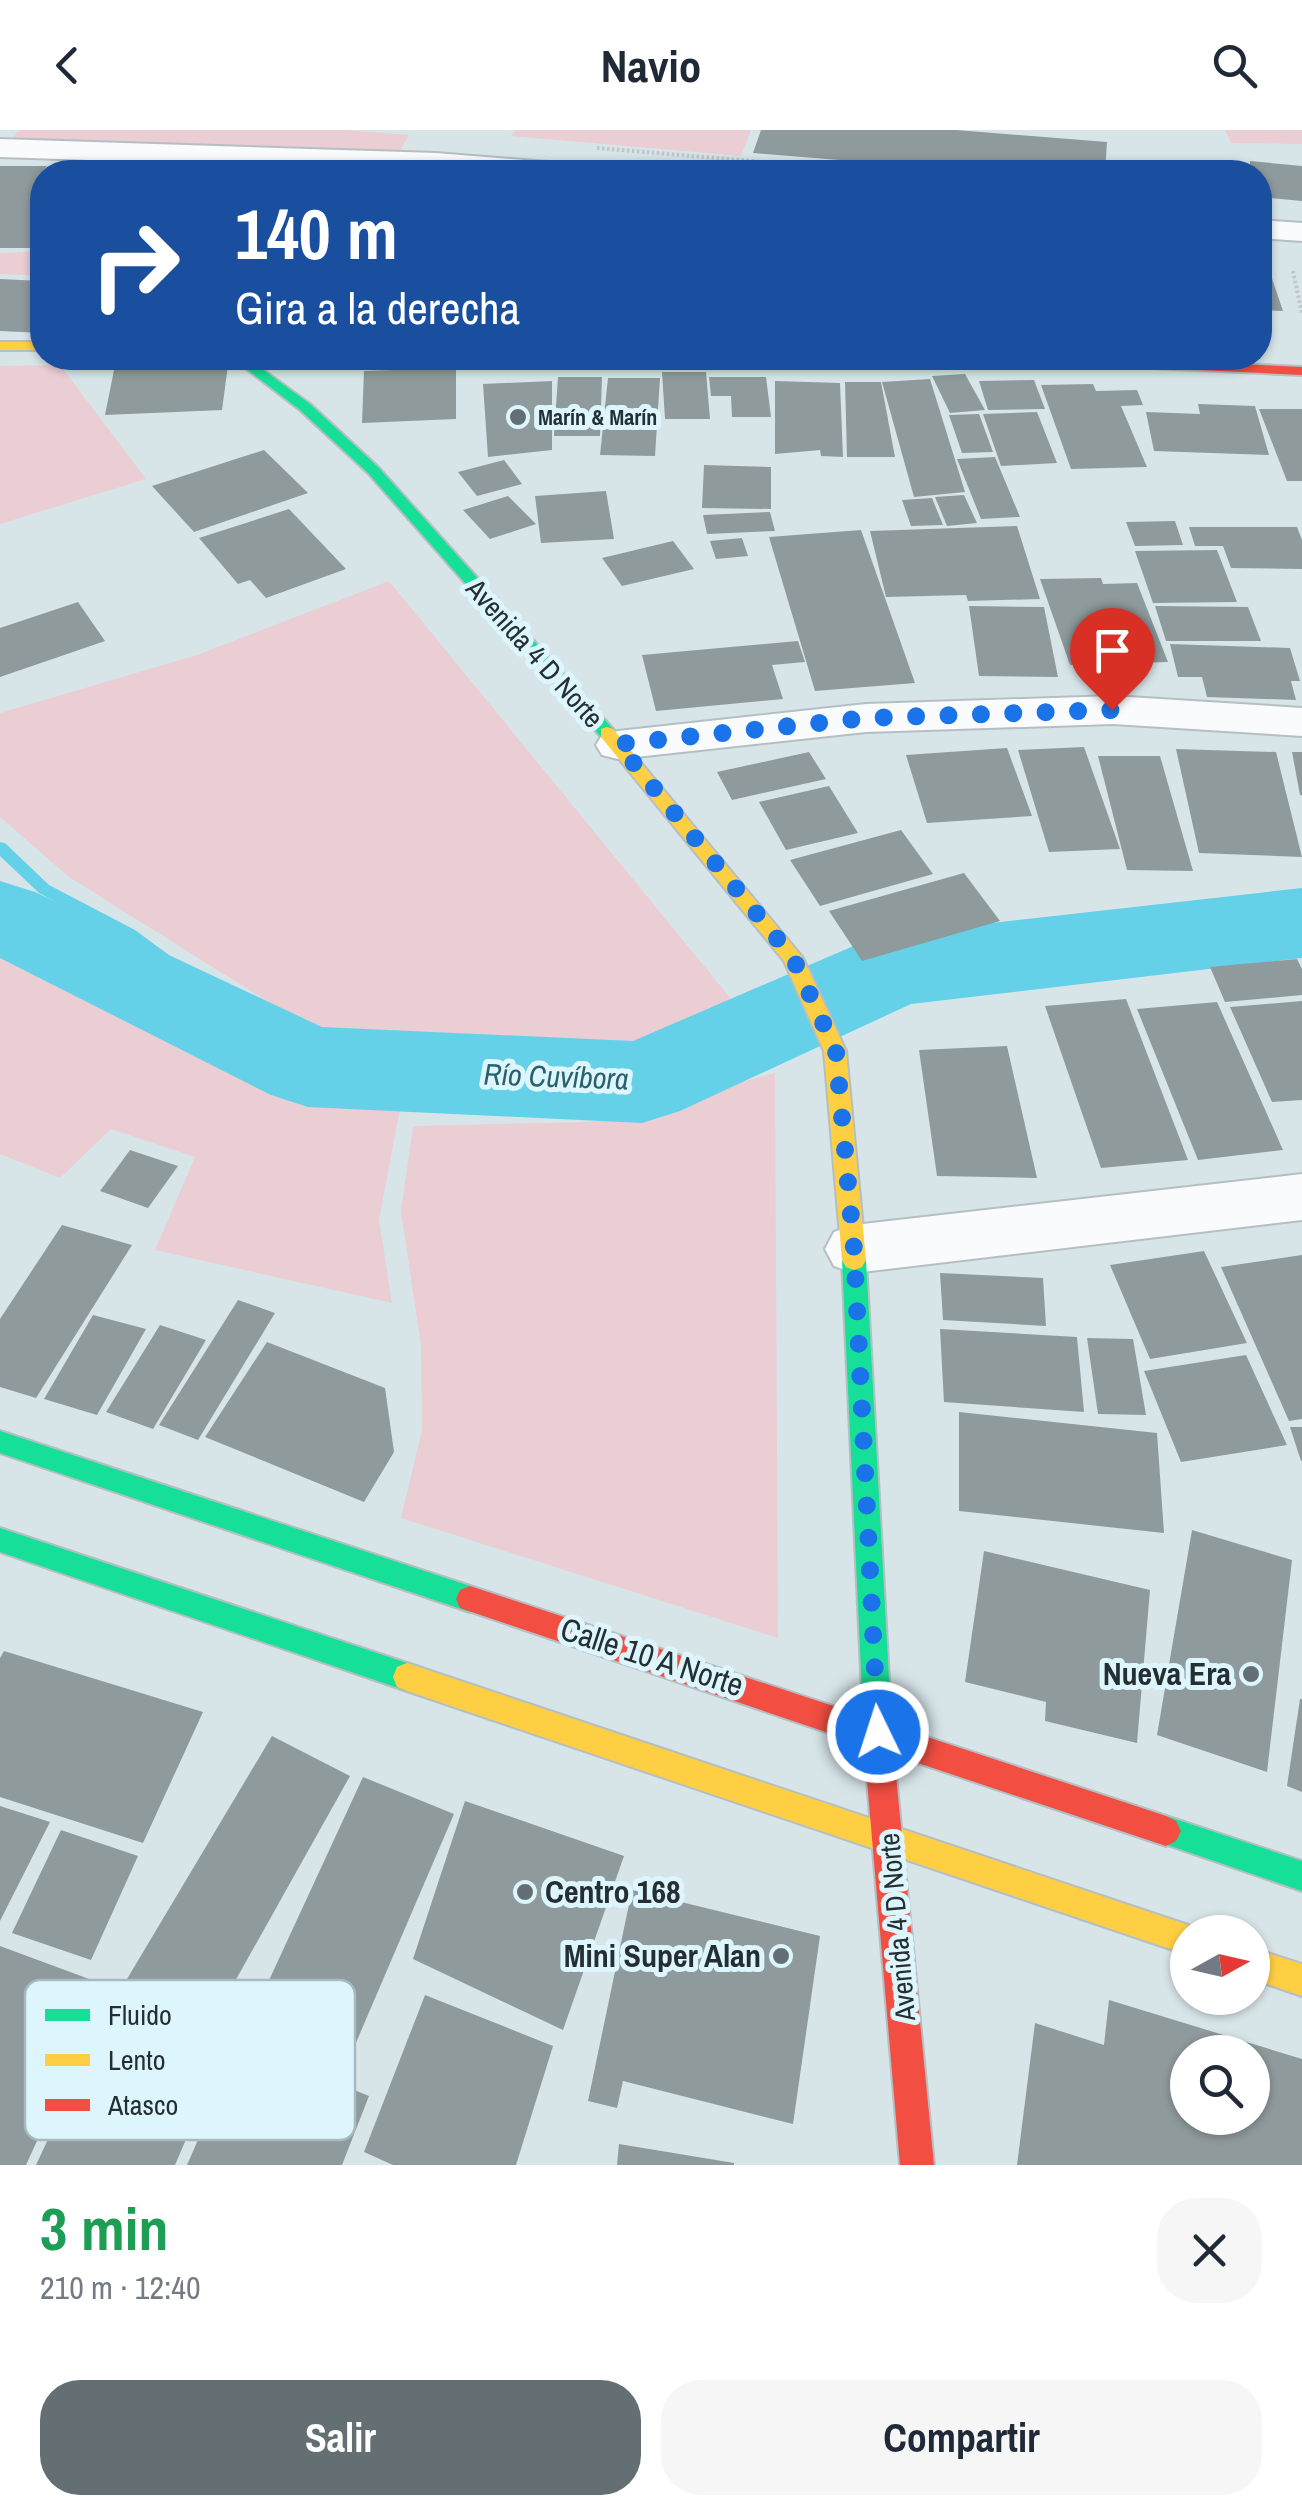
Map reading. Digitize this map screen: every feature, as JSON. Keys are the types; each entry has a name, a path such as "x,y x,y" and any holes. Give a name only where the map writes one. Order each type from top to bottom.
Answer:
{"street":[{"path":"437,160 457,130"},
{"path":"0,148 105,160"},
{"path":"1272,230 1302,232"},
{"path":"0,346 30,346"},
{"name":"Avenida 4 D Norte","path":"255,370 373,470 618,744 793,958 836,1051 854,1249 878,1732 917,2165"},
{"path":"1272,370 1302,371"},
{"path":"618,744 866,718 1112,710 1302,722"},
{"path":"854,1249 1302,1197"},
{"name":"Calle 10 A Norte","path":"0,1442 1302,1876"},
{"path":"0,1540 1170,1934"},
{"path":"1270,1969 1302,1980"}],"path":[{"path":"597,148 744,160"}],"shaded area":[{"path":"20,130 347,130 409,135 398,154 9,141"},
{"path":"516,130 751,130 741,156 511,136"},
{"path":"1225,130 1302,130 1302,144 1231,143"},
{"path":"30,252 30,275 0,274 0,253"},
{"path":"0,366 64,370 146,479 0,524"},
{"path":"389,581 736,1005 622,1052 313,1030 69,877 0,817 0,713 197,655"},
{"path":"0,942 298,1090 402,1098 379,1220 392,1303 155,1250 195,1157 111,1129 60,1178 0,1154"},
{"path":"775,1073 778,1638 401,1518 422,1430 421,1346 401,1211 413,1126 589,1122"}],"building":[{"path":"761,130 956,130 1107,142 1106,160 840,160 753,153"},
{"path":"1272,163 1302,166 1302,201 1272,198"},
{"path":"0,166 30,166 30,248 0,248"},
{"path":"0,279 30,280 30,332 0,331"},
{"path":"1272,279 1283,311 1272,311"},
{"path":"114,370 227,370 222,410 105,415"},
{"path":"456,370 456,419 362,423 364,371"},
{"path":"662,372 706,372 710,419 665,419"},
{"path":"965,374 985,410 950,413 932,376"},
{"path":"558,377 602,377 600,436 554,436"},
{"path":"709,377 766,377 771,417 732,417 731,396 711,396"},
{"path":"608,378 660,378 655,456 600,455"},
{"path":"930,379 965,492 914,497 882,382"},
{"path":"1034,380 1045,409 988,410 979,381"},
{"name":"Marín & Marín","path":"552,381 552,450 488,457 483,384"},
{"path":"775,381 840,383 843,457 821,456 820,450 775,454"},
{"path":"845,382 881,382 895,457 847,457"},
{"path":"1093,384 1096,391 1137,390 1143,405 1121,406 1147,467 1071,469 1041,385"},
{"path":"1198,404 1255,406 1269,455 1154,451 1146,412 1200,414"},
{"path":"1259,409 1302,409 1302,481 1287,481"},
{"path":"1037,412 1057,463 1001,466 983,414"},
{"path":"979,414 993,452 962,453 949,415"},
{"path":"264,450 308,493 194,532 152,486"},
{"path":"995,457 1020,517 981,519 957,459"},
{"path":"504,460 522,484 477,496 458,472"},
{"path":"704,465 771,467 771,509 702,508"},
{"path":"606,491 614,539 541,543 535,496"},
{"path":"964,495 977,523 947,526 935,497"},
{"path":"508,496 536,524 490,539 463,510"},
{"path":"932,498 943,525 911,526 902,500"},
{"path":"289,509 346,569 266,598 250,580 238,584 199,538"},
{"path":"770,512 775,531 707,534 703,515"},
{"path":"1175,521 1183,545 1135,546 1126,522"},
{"path":"1017,526 1040,599 968,601 966,595 886,597 870,531"},
{"path":"1189,527 1297,527 1302,540 1302,569 1231,568 1223,546 1195,546"},
{"path":"861,530 915,683 815,691 769,537"},
{"path":"742,538 748,556 716,559 710,541"},
{"path":"673,541 694,569 622,586 602,558"},
{"path":"1217,550 1237,602 1153,603 1135,551"},
{"path":"1101,578 1103,584 1137,583 1168,662 1070,665 1040,579"},
{"path":"78,602 105,641 0,677 0,628"},
{"path":"969,606 1044,607 1058,677 979,676"},
{"path":"1155,606 1248,607 1261,641 1166,641"},
{"path":"798,641 805,662 772,665 783,699 656,711 642,655"},
{"path":"1170,644 1290,648 1300,681 1291,681 1296,700 1207,697 1202,677 1178,677"},
{"path":"1084,747 1120,849 1049,852 1018,750"},
{"path":"1007,748 1032,816 927,823 906,755"},
{"path":"1176,749 1276,752 1302,857 1199,853"},
{"path":"809,752 826,779 732,800 717,772"},
{"path":"1292,752 1302,752 1302,795 1300,795"},
{"path":"1098,756 1160,756 1193,871 1127,870"},
{"path":"829,786 858,833 786,850 759,802"},
{"path":"901,830 933,874 820,906 790,860"},
{"path":"964,873 1000,921 862,961 829,911"},
{"path":"1297,959 1302,969 1302,995 1225,1002 1210,967"},
{"path":"1126,999 1188,1160 1101,1168 1045,1006"},
{"path":"1302,1001 1302,1100 1272,1102 1230,1007"},
{"path":"1217,1002 1283,1150 1198,1160 1137,1009"},
{"path":"1007,1046 1037,1178 937,1176 919,1050"},
{"path":"130,1150 178,1166 148,1208 100,1191"},
{"path":"62,1225 132,1245 36,1398 0,1387 0,1319"},
{"path":"1204,1251 1247,1343 1150,1359 1110,1265"},
{"path":"1302,1255 1302,1419 1289,1421 1221,1267"},
{"path":"940,1273 1043,1278 1046,1326 943,1320"},
{"path":"238,1300 275,1313 198,1440 159,1425"},
{"path":"93,1315 146,1329 97,1415 44,1399"},
{"path":"160,1325 206,1340 153,1429 106,1412"},
{"path":"940,1329 1077,1337 1084,1412 944,1402"},
{"path":"1087,1338 1133,1339 1146,1415 1098,1414"},
{"path":"267,1342 385,1388 394,1452 364,1502 205,1437"},
{"path":"1246,1355 1287,1445 1181,1462 1144,1371"},
{"path":"959,1412 1157,1433 1164,1533 959,1511"},
{"path":"1290,1427 1302,1427 1302,1461 1301,1461"},
{"path":"1192,1530 1292,1560 1267,1772 1157,1735"},
{"path":"984,1551 1150,1590 1137,1743 1045,1721 1046,1702 965,1682"},
{"path":"4,1651 203,1712 143,1843 0,1797 0,1658"},
{"path":"1302,1699 1302,1792 1287,1786"},
{"path":"272,1736 350,1776 236,1980 127,1979"},
{"path":"363,1777 454,1814 355,2045 355,1980 269,1980"},
{"path":"465,1801 624,1856 563,2030 413,1959"},
{"path":"0,1806 50,1822 0,1921"},
{"path":"61,1830 138,1856 91,1960 12,1933"},
{"path":"632,1890 820,1936 793,2124 623,2081 617,2108 588,2101"},
{"path":"0,1946 92,1980 25,1980 25,2140 37,2140 26,2165 0,2165"},
{"path":"425,1995 553,2046 516,2165 393,2165 364,2152"},
{"path":"1109,2000 1223,2035 1170,2035 1170,2135 1270,2135 1270,2049 1302,2059 1302,2165 1017,2165 1035,2023 1104,2045"},
{"path":"355,2090 369,2096 355,2132"},
{"path":"48,2140 186,2140 175,2165 36,2165"},
{"path":"198,2140 352,2140 342,2165 187,2165"},
{"path":"619,2144 734,2163 734,2165 617,2165"}],"waterway":[{"path":"0,847 44,889 129,934 308,1067"},
{"name":"Río Cuvíbora","path":"0,916 308,1067 642,1082 894,970 1302,923"}],"traffic: fast":[{"path":"255,370 305,407 373,470 607,733"},
{"path":"854,1260 878,1735"},
{"path":"0,1442 470,1599"},
{"path":"0,1540 407,1677"},
{"path":"1166,1831 1302,1876"}],"traffic: slow":[{"path":"0,346 30,346"},
{"path":"607,733 793,958 835,1051 854,1260"},
{"path":"407,1677 1170,1934"},
{"path":"1270,1969 1302,1980"}],"traffic: jam":[{"path":"1272,370 1302,371"},
{"path":"470,1599 1166,1831"},
{"path":"878,1735 917,2165"}],"place":[{"name":"Marín & Marín","path":"518,417"},
{"name":"Nueva Era","path":"1251,1674"},
{"name":"Centro 168","path":"525,1892"},
{"name":"Mini Super Alan","path":"781,1956"}],"route":[{"path":"878,1732 854,1249 836,1051 793,958 618,744 866,718 1112,710"}]}
